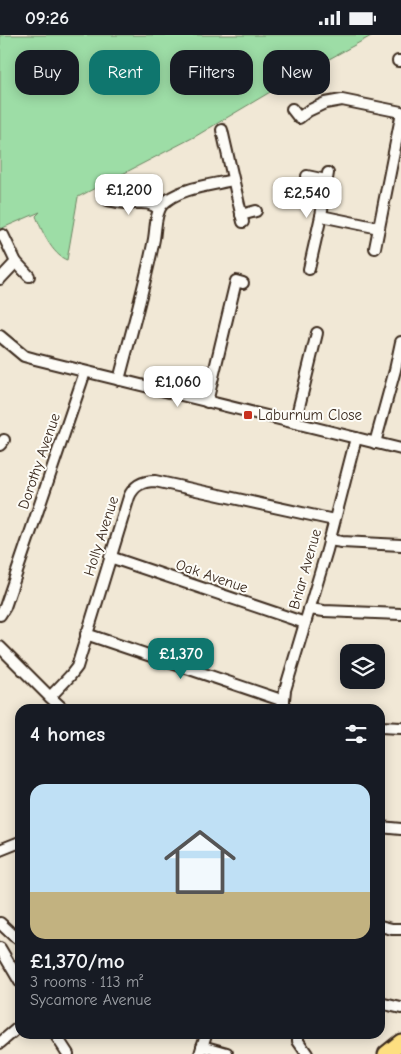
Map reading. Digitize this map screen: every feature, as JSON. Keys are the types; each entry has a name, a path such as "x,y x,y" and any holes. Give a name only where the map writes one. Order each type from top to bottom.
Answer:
{"highway":[{"path":"386,1054 401,1042"}],"street":[{"path":"292,109 298,122 308,111 325,103 342,100 401,112"},
{"path":"375,248 378,228 398,147 401,117"},
{"path":"222,130 242,219 256,211"},
{"path":"307,176 327,177 310,268"},
{"path":"119,380 154,237 159,209 167,200 175,195 233,180"},
{"path":"108,200 126,203 144,202 154,205 159,209"},
{"path":"321,216 378,228"},
{"path":"3,235 16,262 29,276"},
{"path":"0,279 16,262"},
{"path":"207,402 236,281"},
{"path":"295,423 317,333"},
{"path":"0,336 24,356 401,449"},
{"path":"375,443 398,371 401,342"},
{"name":"Dorothy Avenue","path":"0,615 5,607 85,372"},
{"name":"Briar Avenue","path":"283,704 285,690 329,540 356,438"},
{"name":"Holly Avenue","path":"50,697 76,667 130,493 137,485 148,481 155,481 334,520"},
{"path":"329,540 401,545"},
{"name":"Oak Avenue","path":"110,557 305,623"},
{"path":"309,609 401,614"},
{"path":"86,634 280,704"},
{"path":"0,647 58,704"},
{"path":"385,727 401,728"},
{"path":"385,827 401,829"},
{"path":"0,850 15,844"},
{"path":"0,923 15,936"},
{"path":"385,927 401,929"},
{"path":"15,939 0,948 15,974"},
{"path":"385,1004 401,1008"},
{"path":"0,1043 15,1030"},
{"path":"58,1039 68,1054"},
{"path":"298,1039 307,1054"},
{"path":"201,1050 228,1053"}],"green space":[{"path":"0,35 373,35 330,58 330,50 263,50 263,95 265,95 196,136 78,197 67,260 57,253 48,241 36,216 40,212 0,229"}],"place":[{"name":"Laburnum Close","path":"248,415"}]}
